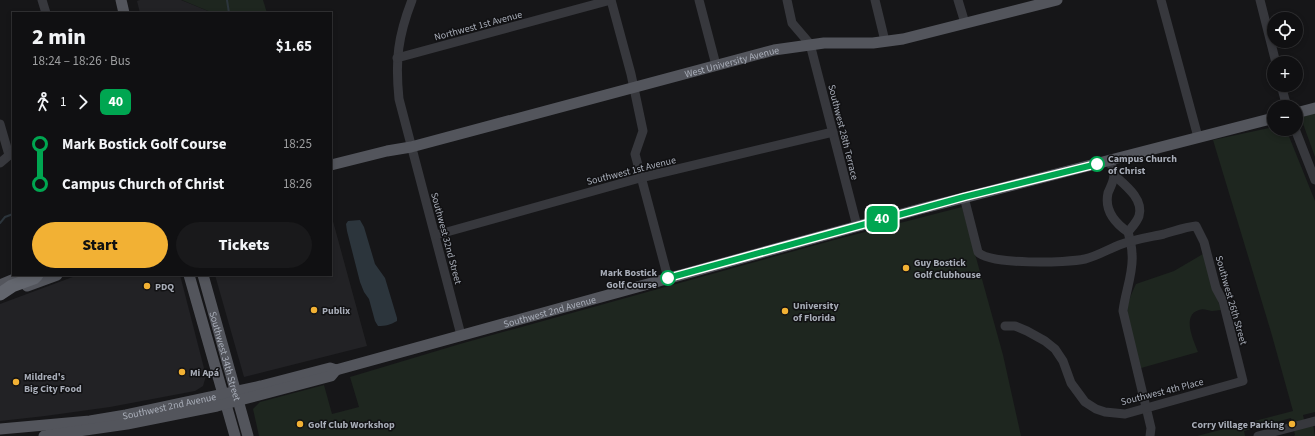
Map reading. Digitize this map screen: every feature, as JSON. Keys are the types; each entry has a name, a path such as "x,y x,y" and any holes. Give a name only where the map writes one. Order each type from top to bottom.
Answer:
{"highway":[{"path":"0,294 12,286 36,276"}],"main road":[{"path":"121,0 124,12"},
{"name":"West University Avenue","path":"332,165 387,151 410,147 774,50 810,44 873,43 903,39 1035,3 1057,0"},
{"path":"1303,111 1315,108"},
{"name":"Southwest 2nd Avenue","path":"44,436 127,424 237,396 331,376 336,370 857,226 964,197 1267,120"},
{"name":"West University Avenue","path":"332,173 389,156 410,147"},
{"path":"0,285 23,276"},
{"path":"0,294 53,276"},
{"name":"Southwest 34th Street","path":"190,276 235,436"},
{"name":"Southwest 34th Street","path":"203,276 248,436"},
{"name":"Southwest 2nd Avenue","path":"5,431 126,416 225,399"}],"street":[{"path":"42,0 46,12"},
{"name":"Southwest 32nd Street","path":"412,0 404,20 397,58 399,99 410,147 436,235 461,335"},
{"path":"611,0 634,88 643,131 635,154 640,178 668,278"},
{"name":"Northwest 1st Avenue","path":"397,58 611,0"},
{"path":"699,0 716,65"},
{"path":"787,0 792,23 810,44"},
{"path":"876,0 885,41"},
{"path":"958,0 965,23"},
{"path":"1161,0 1198,137"},
{"path":"1260,0 1274,56"},
{"name":"Southwest 28th Terrace","path":"810,44 857,226"},
{"path":"0,124 11,154 0,163"},
{"name":"Southwest 1st Avenue","path":"436,235 640,178 833,132"},
{"path":"1298,136 1315,180"},
{"path":"1110,160 1114,175 1108,197 1108,208 1114,221 1129,237 1132,254 1132,268 1123,310 1151,428 1150,436"},
{"path":"964,197 978,252 981,255 1002,260 1067,262 1093,257 1129,237 1138,217 1138,202 1131,191 1114,175"},
{"name":"Southwest 26th Street","path":"1129,237 1165,234 1184,227 1196,226 1204,242 1216,288 1223,301 1244,381"},
{"name":"Southwest 4th Place","path":"1005,326 1015,326 1027,331 1045,341 1055,349 1063,361 1072,383 1085,402 1105,412 1125,414 1244,381"},
{"path":"1258,436 1315,421"}],"shaded area":[{"path":"181,0 211,12 140,12 137,1"},
{"path":"182,0 263,0 267,12 211,12"},
{"path":"1315,112 1315,157 1303,124 1303,117"},
{"path":"1267,128 1267,136 1289,136 1315,201 1315,412 1303,415 1304,420 1292,424 1291,418 1244,431 1245,436 1197,436 1293,411 1271,332 1213,140"},
{"name":"Mark Bostick Golf Course","path":"962,207 1003,355 1021,436 259,436 253,409 260,402 324,385 332,414 359,407 350,377 460,344 834,240"},
{"path":"332,218 367,346 244,377 215,276 332,276"},
{"path":"360,220 364,227 375,264 385,278 397,318 397,321 388,325 378,326 375,321 369,299 360,282 346,224 348,221"},
{"path":"1203,254 1221,310 1212,311 1201,309 1194,313 1191,317 1190,329 1198,352 1141,368 1128,318 1128,304 1136,284 1174,271"},
{"path":"75,276 180,276 206,376 203,386 195,391 110,407 0,421 0,304"},
{"path":"1313,425 1315,436 1294,436 1294,430"}],"waterway":[{"path":"227,0 229,12"},
{"path":"0,223 5,217 12,214"}],"bus line":[{"name":"40","path":"668,278 836,231 1097,164"}],"place":[{"name":"Campus Church of Christ","path":"1097,164"},
{"name":"Guy Bostick Golf Clubhouse","path":"906,268"},
{"name":"Mark Bostick Golf Course","path":"668,278"},
{"name":"PDQ","path":"147,286"},
{"name":"Publix","path":"314,310"},
{"name":"University of Florida","path":"785,311"},
{"name":"Mi Apá","path":"182,372"},
{"name":"Mildred's Big City Food","path":"16,382"},
{"name":"Golf Club Workshop","path":"300,424"},
{"name":"Corry Village Parking","path":"1292,424"}]}
